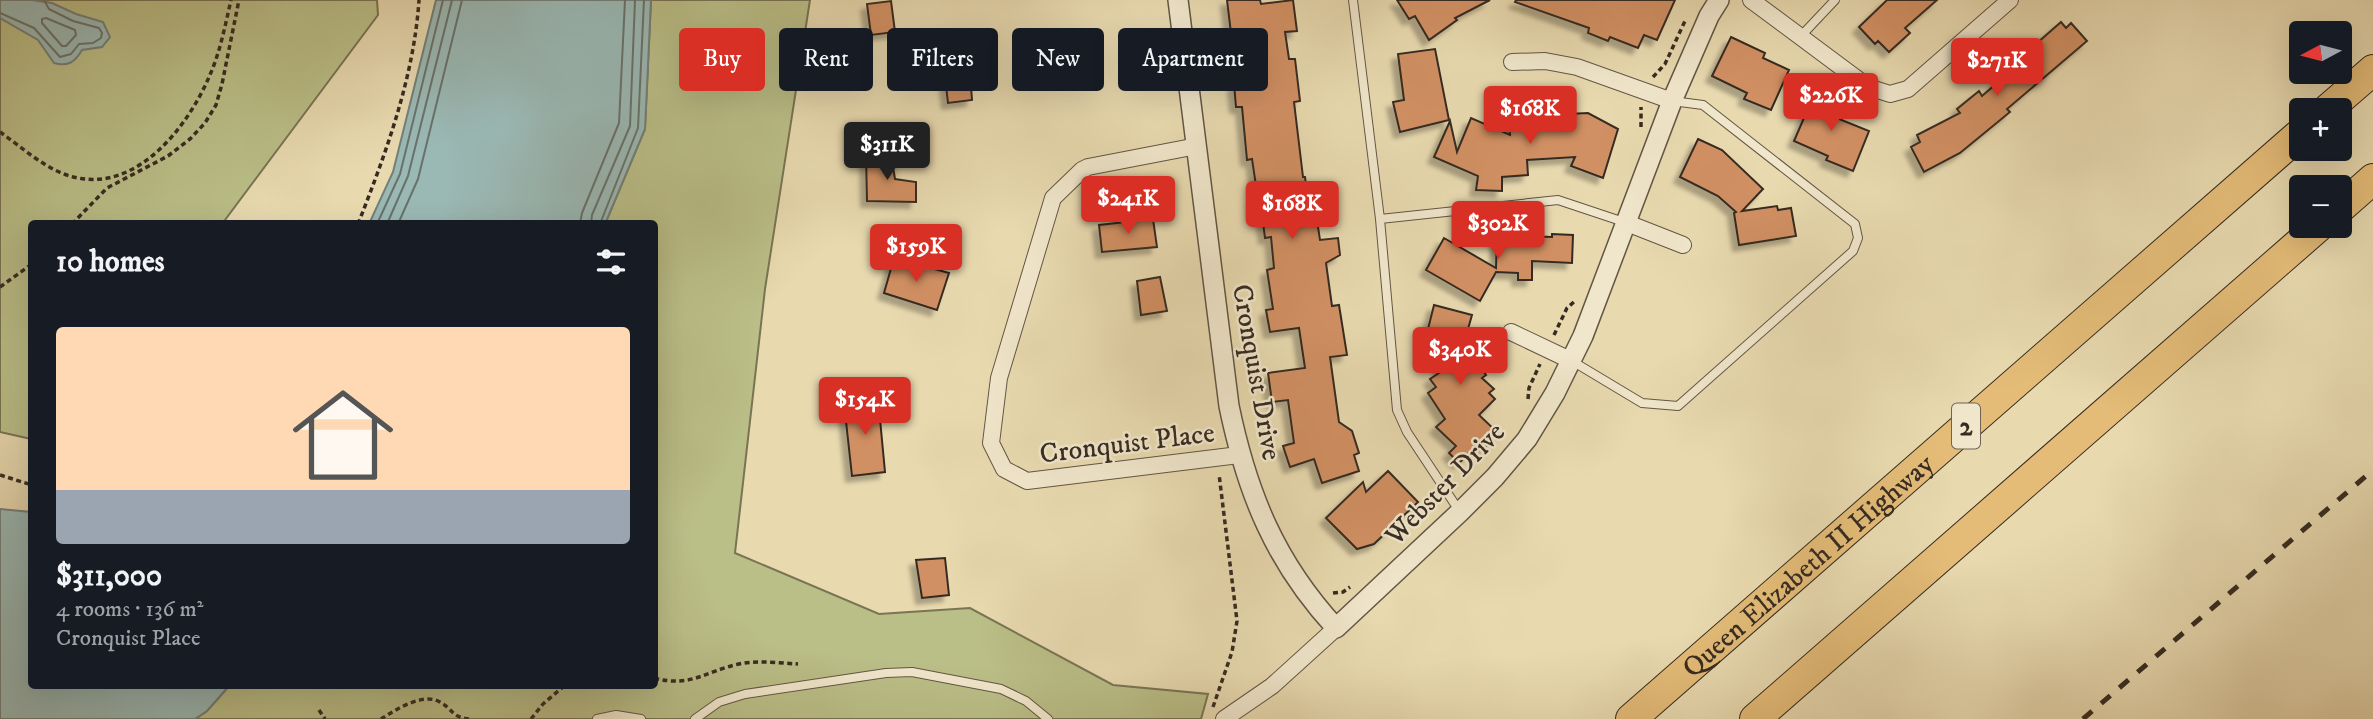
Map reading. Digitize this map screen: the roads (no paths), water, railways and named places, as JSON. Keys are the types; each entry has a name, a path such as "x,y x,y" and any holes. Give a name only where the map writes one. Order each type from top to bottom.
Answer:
{"highway":[{"path":"2341,98 2373,70"},
{"name":"Queen Elizabeth II Highway","path":"1631,719 2289,143"},
{"path":"2352,197 2373,179"},
{"path":"1755,719 2305,238"},
{"path":"1620,719 1678,678"}],"street":[{"name":"Cronquist Drive","path":"1178,0 1229,405 1239,455 1251,491 1279,552 1311,601 1336,628"},
{"name":"Webster Drive","path":"1336,628 1460,512 1495,477 1527,439 1572,361 1672,101 1718,0"},
{"path":"1751,0 1868,86 1885,93 1899,93 1918,82 2010,0"},
{"path":"1512,62 1545,61 1577,67 1672,101"},
{"name":"Cronquist Place","path":"1197,146 1088,167 1055,194 999,378 991,443 1004,469 1027,481 1239,455"},
{"path":"1627,223 1683,245"},
{"path":"1511,332 1572,361"},
{"path":"1218,715 1272,686 1336,628"}],"lane":[{"path":"1353,0 1380,219 1397,410 1407,432 1460,512"},
{"path":"1801,36 1835,0"},
{"path":"1572,361 1642,403 1678,406 1853,251 1858,238 1855,224 1703,105 1672,101"},
{"path":"1380,219 1558,200 1627,223"},
{"path":"695,719 719,702 745,694 905,671 1001,689 1026,701 1048,719"},
{"path":"597,719 616,715 641,719"}],"water":[{"path":"0,0 52,3 103,22 110,37 102,47 82,50 71,62 54,63 38,40 0,18"},
{"path":"436,0 651,0 645,129 607,220 371,220 393,172"},
{"path":"0,509 28,512 28,689 226,689 207,711 195,719 0,719"}],"railway":[{"path":"2083,719 2373,470"}]}
